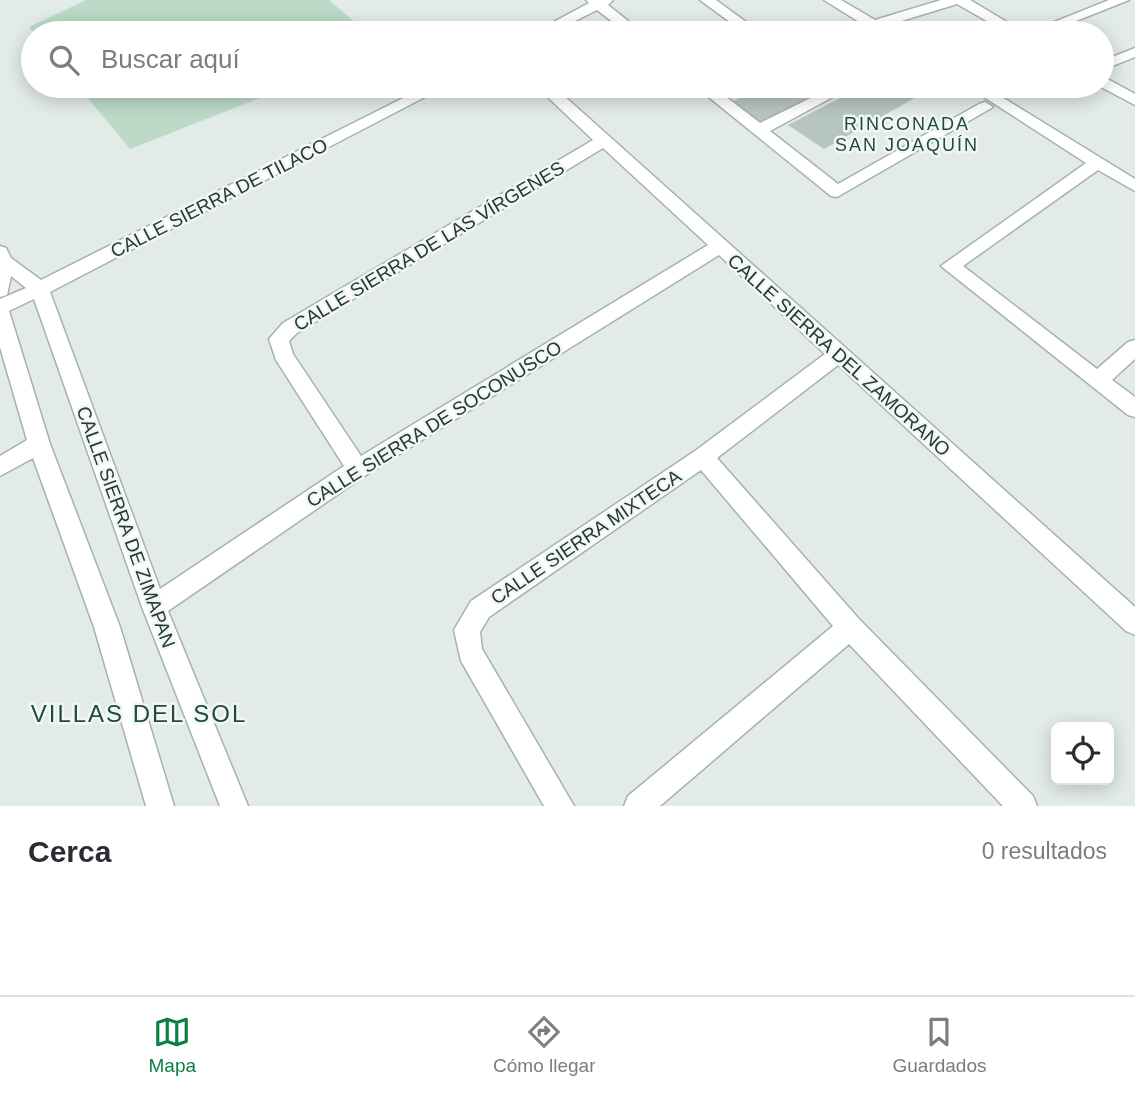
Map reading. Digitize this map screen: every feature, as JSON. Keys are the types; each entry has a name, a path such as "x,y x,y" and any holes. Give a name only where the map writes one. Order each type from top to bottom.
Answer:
{"street":[{"path":"707,0 737,21"},
{"path":"831,0 867,21"},
{"path":"887,21 958,0 996,21"},
{"path":"1066,21 1122,0"},
{"path":"562,21 599,1 622,21"},
{"path":"1114,61 1135,52"},
{"path":"1114,88 1135,100"},
{"name":"CALLE SIERRA DE TILACO","path":"0,307 414,98"},
{"name":"CALLE SIERRA DEL ZAMORANO","path":"557,98 1135,623"},
{"path":"718,98 837,192 985,107"},
{"path":"759,130 822,98"},
{"path":"994,98 1135,186"},
{"name":"CALLE SIERRA DE LAS VÍRGENES","path":"358,469 283,355 279,339 290,328 603,141"},
{"path":"1098,162 950,266 1135,409"},
{"name":"CALLE SIERRA DE SOCONUSCO","path":"154,607 358,469 719,247"},
{"path":"1,257 40,289"},
{"path":"0,290 1,257"},
{"name":"CALLE SIERRA DE ZIMAPAN","path":"40,289 154,607 234,806"},
{"path":"0,313 39,444 107,627 160,806"},
{"path":"1097,381 1135,347"},
{"name":"CALLE SIERRA MIXTECA","path":"560,806 470,652 467,630 480,609 703,457 839,354"},
{"path":"0,467 39,444"},
{"path":"703,457 850,627 1023,806"},
{"path":"638,806 850,627"}],"green space":[{"path":"86,0 329,0 353,21 42,21"},
{"path":"88,98 260,98 130,149"}],"building":[{"path":"740,98 811,98 758,125 729,103"},
{"path":"840,98 915,98 824,149 788,125"}],"district":[{"name":"RINCONADA SAN JOAQUÍN","path":"907,134"},
{"name":"VILLAS DEL SOL","path":"139,713"}]}
